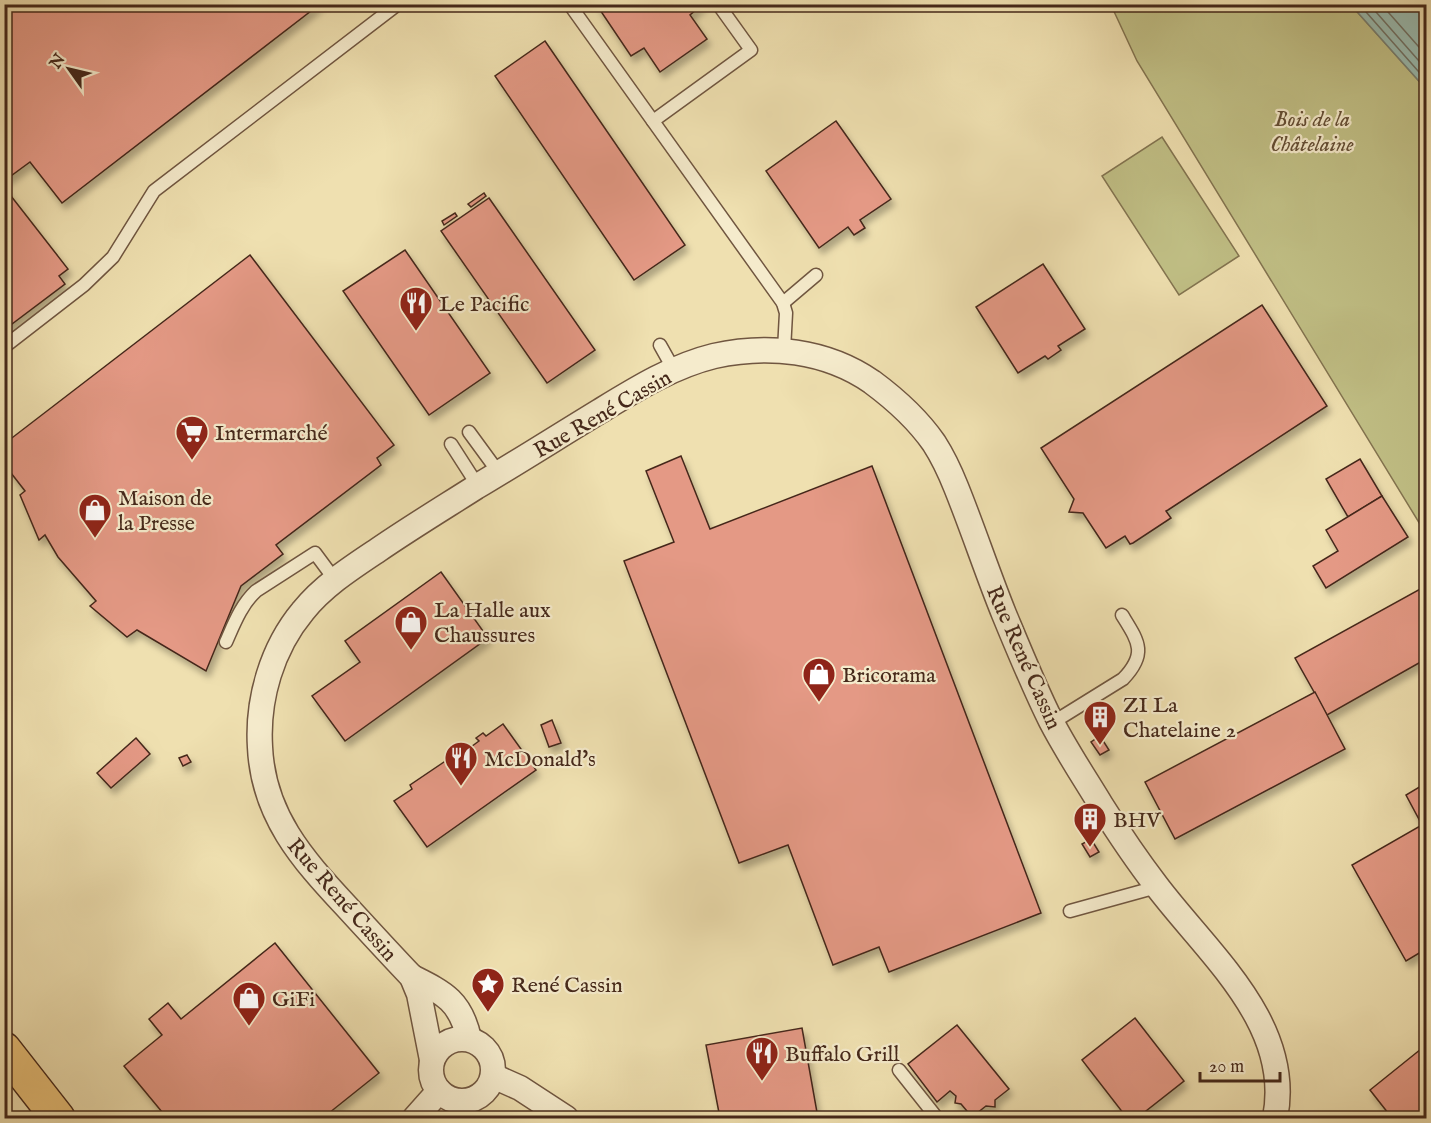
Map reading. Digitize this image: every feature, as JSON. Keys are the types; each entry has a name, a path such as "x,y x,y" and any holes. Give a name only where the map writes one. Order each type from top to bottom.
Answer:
{"main road":[{"path":"4,1049 58,1119"}],"street":[{"name":"Rue René Cassin","path":"493,1076 492,1059 482,1045 469,1039 463,1017 452,1002 439,991 412,977 299,854 283,827 273,807 262,765 260,731 263,702 278,651 306,607 335,580 432,514 637,389 674,370 710,357 775,349 803,353 832,362 867,379 907,412 935,444 950,473 1003,611 1052,723 1116,828 1157,887 1244,996 1264,1029 1275,1063 1278,1083 1275,1119"},
{"name":"Rue René Cassin","path":"412,977 419,994 432,1060 431,1076 439,1091"},
{"path":"432,1060 435,1053 447,1043 461,1038 469,1039"},
{"path":"415,1119 439,1091 453,1100 470,1100 485,1091 493,1076 520,1088 566,1119"}],"lane":[{"path":"4,347 84,285 113,257 154,191 398,4"},
{"path":"653,121 751,50 718,4"},
{"path":"570,5 783,303 786,313 784,350"},
{"path":"783,303 816,276"},
{"path":"660,345 674,370"},
{"path":"469,432 499,473"},
{"path":"451,444 478,486"},
{"path":"226,642 243,605 255,591 315,553 335,580"},
{"path":"1052,723 1123,679 1129,672 1136,660 1138,640 1122,615"},
{"path":"1070,911 1157,887"},
{"path":"899,1070 937,1119"}],"green space":[{"name":"Bois de la Châtelaine","path":"1111,5 1351,5 1426,89 1426,534 1137,61"},
{"path":"1162,137 1239,256 1179,295 1102,176"}],"water":[{"path":"1351,5 1426,5 1426,89"}],"building":[{"path":"4,4 320,4 62,203 30,162 4,181"},
{"path":"596,4 703,4 690,15 707,39 660,72 644,48 631,56"},
{"path":"545,41 685,245 634,280 495,76"},
{"path":"836,121 891,199 860,220 865,228 854,235 848,227 819,248 766,171"},
{"path":"4,187 68,269 59,276 65,284 4,330"},
{"path":"484,193 486,196 471,207 468,204"},
{"path":"489,198 595,350 547,383 441,231"},
{"path":"455,213 457,216 444,225 442,221"},
{"name":"Le Pacific","path":"405,250 490,373 429,415 343,291"},
{"name":"Intermarché","path":"250,255 394,445 377,458 381,465 276,545 283,554 241,586 206,671 137,630 127,637 90,606 96,601 58,557 45,535 39,540 20,495 25,491 4,464 4,444"},
{"path":"1043,264 1085,329 1058,346 1061,350 1048,359 1045,356 1018,373 976,307"},
{"path":"1262,305 1327,406 1166,511 1171,518 1133,543 1130,544 1125,536 1106,548 1083,513 1069,512 1074,499 1041,448"},
{"name":"Bricorama","path":"681,456 710,529 872,466 1041,913 889,972 879,947 833,965 788,845 739,863 624,561 674,542 646,471"},
{"path":"1360,459 1382,496 1348,517 1326,479"},
{"path":"1382,496 1408,537 1326,588 1313,566 1338,551 1326,530"},
{"name":"La Halle aux Chaussures","path":"441,572 488,638 345,741 312,696 360,662 345,641"},
{"path":"1422,588 1426,597 1426,659 1327,715 1295,658"},
{"path":"1315,692 1345,749 1175,839 1145,782"},
{"path":"552,720 561,743 549,747 541,725"},
{"name":"McDonald's","path":"503,724 536,770 427,847 394,801 412,789 410,785 447,760 449,763 479,741 476,738 483,733 486,736"},
{"name":"ZI La Chatelaine 2","path":"1100,736 1109,750 1100,755 1091,742"},
{"path":"136,738 150,754 111,788 97,773"},
{"path":"187,755 191,762 183,766 179,758"},
{"path":"1426,783 1426,949 1406,961 1352,865 1422,825 1406,795"},
{"name":"BHV","path":"1091,839 1099,852 1090,857 1082,844"},
{"name":"GiFi","path":"275,943 379,1073 329,1113 334,1118 167,1118 124,1066 162,1035 149,1019 168,1003 181,1019"},
{"path":"1135,1018 1184,1081 1137,1118 1127,1118 1082,1060"},
{"path":"957,1025 1009,1089 995,1100 995,1107 986,1106 972,1117 961,1104 955,1103 956,1096 950,1091 937,1102 908,1064"},
{"name":"Buffalo Grill","path":"802,1028 818,1118 720,1118 706,1045"},
{"path":"1426,1045 1426,1118 1392,1118 1370,1090"}],"place":[{"name":"Le Pacific","path":"416,332"},
{"name":"Intermarché","path":"192,461"},
{"name":"Maison de la Presse","path":"95,539"},
{"name":"La Halle aux Chaussures","path":"411,651"},
{"name":"Bricorama","path":"819,703"},
{"name":"ZI La Chatelaine 2","path":"1100,746"},
{"name":"McDonald's","path":"461,787"},
{"name":"BHV","path":"1090,848"},
{"name":"René Cassin","path":"488,1013"},
{"name":"GiFi","path":"249,1027"},
{"name":"Buffalo Grill","path":"762,1082"}]}
